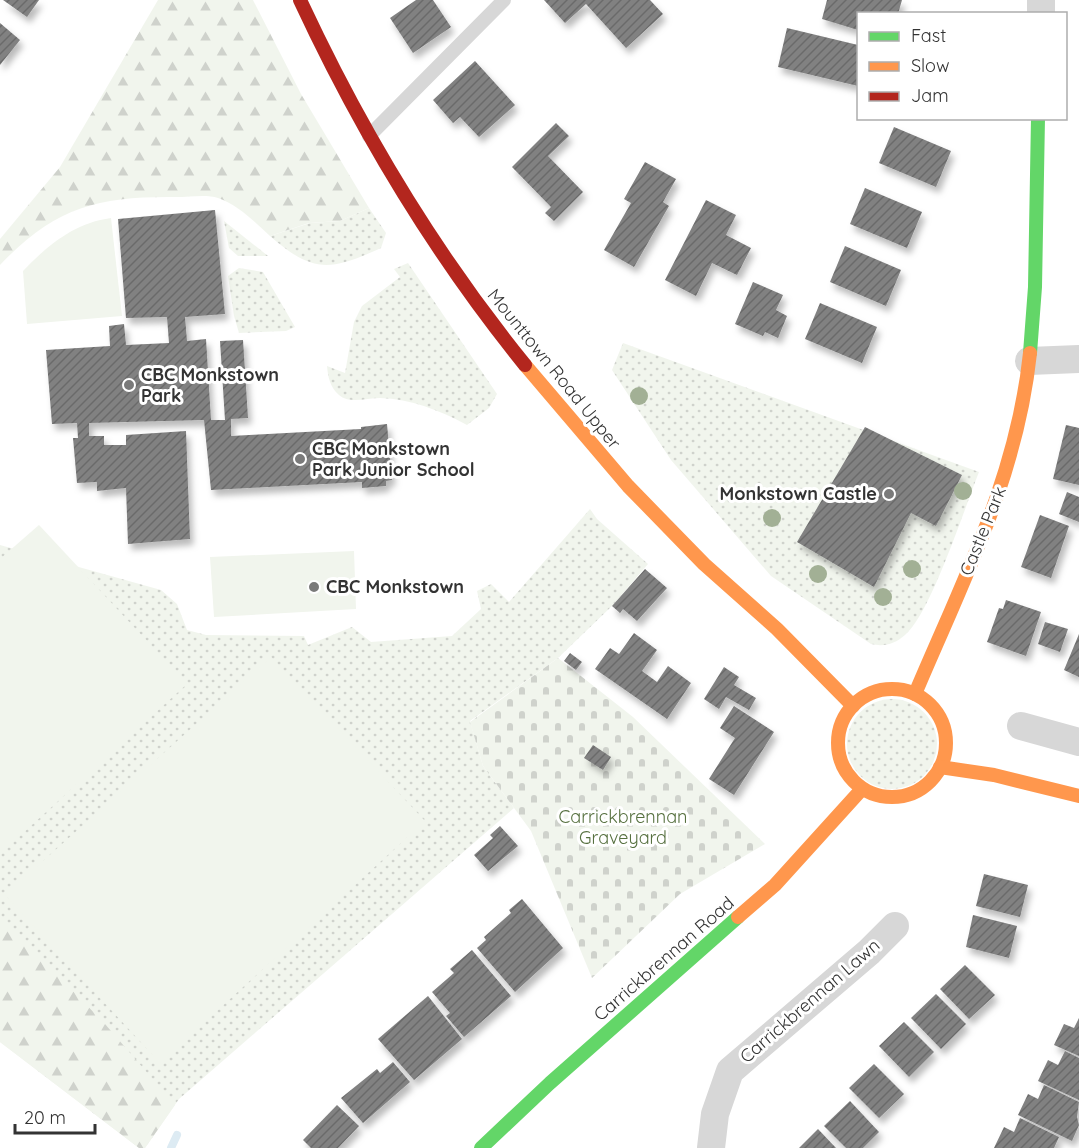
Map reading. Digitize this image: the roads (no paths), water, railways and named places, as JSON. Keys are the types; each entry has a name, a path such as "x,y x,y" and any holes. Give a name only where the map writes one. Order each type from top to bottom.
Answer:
{"main road":[{"name":"Mounttown Road Upper","path":"300,0 336,77 369,136 469,293 561,410 704,564 777,629 853,706"},
{"name":"Castle Park","path":"915,694 987,524 1009,464 1029,361 1034,297 1038,120"},
{"path":"891,689 915,694 927,702 941,720 946,744 940,767 925,786 903,796 890,798 862,789 848,775 838,753 837,738 842,722 853,706 873,692 891,689"},
{"path":"940,767 994,775 1079,796"},
{"name":"Carrickbrennan Road","path":"481,1148 550,1083 775,885 862,789"}],"street":[{"path":"1029,361 1079,359"},
{"path":"1021,726 1079,742"},
{"name":"Carrickbrennan Lawn","path":"711,1148 715,1114 730,1071 869,952 896,926"}],"lane":[{"path":"369,136 504,0"}],"waterway":[{"path":"171,1148 177,1135"}],"place":[{"name":"CBC Monkstown Park","path":"129,385"},
{"name":"CBC Monkstown Park Junior School","path":"300,459"},
{"name":"Monkstown Castle","path":"889,494"},
{"name":"CBC Monkstown","path":"314,587"}],"park label":[{"name":"Carrickbrennan Graveyard","path":"623,827"}]}
